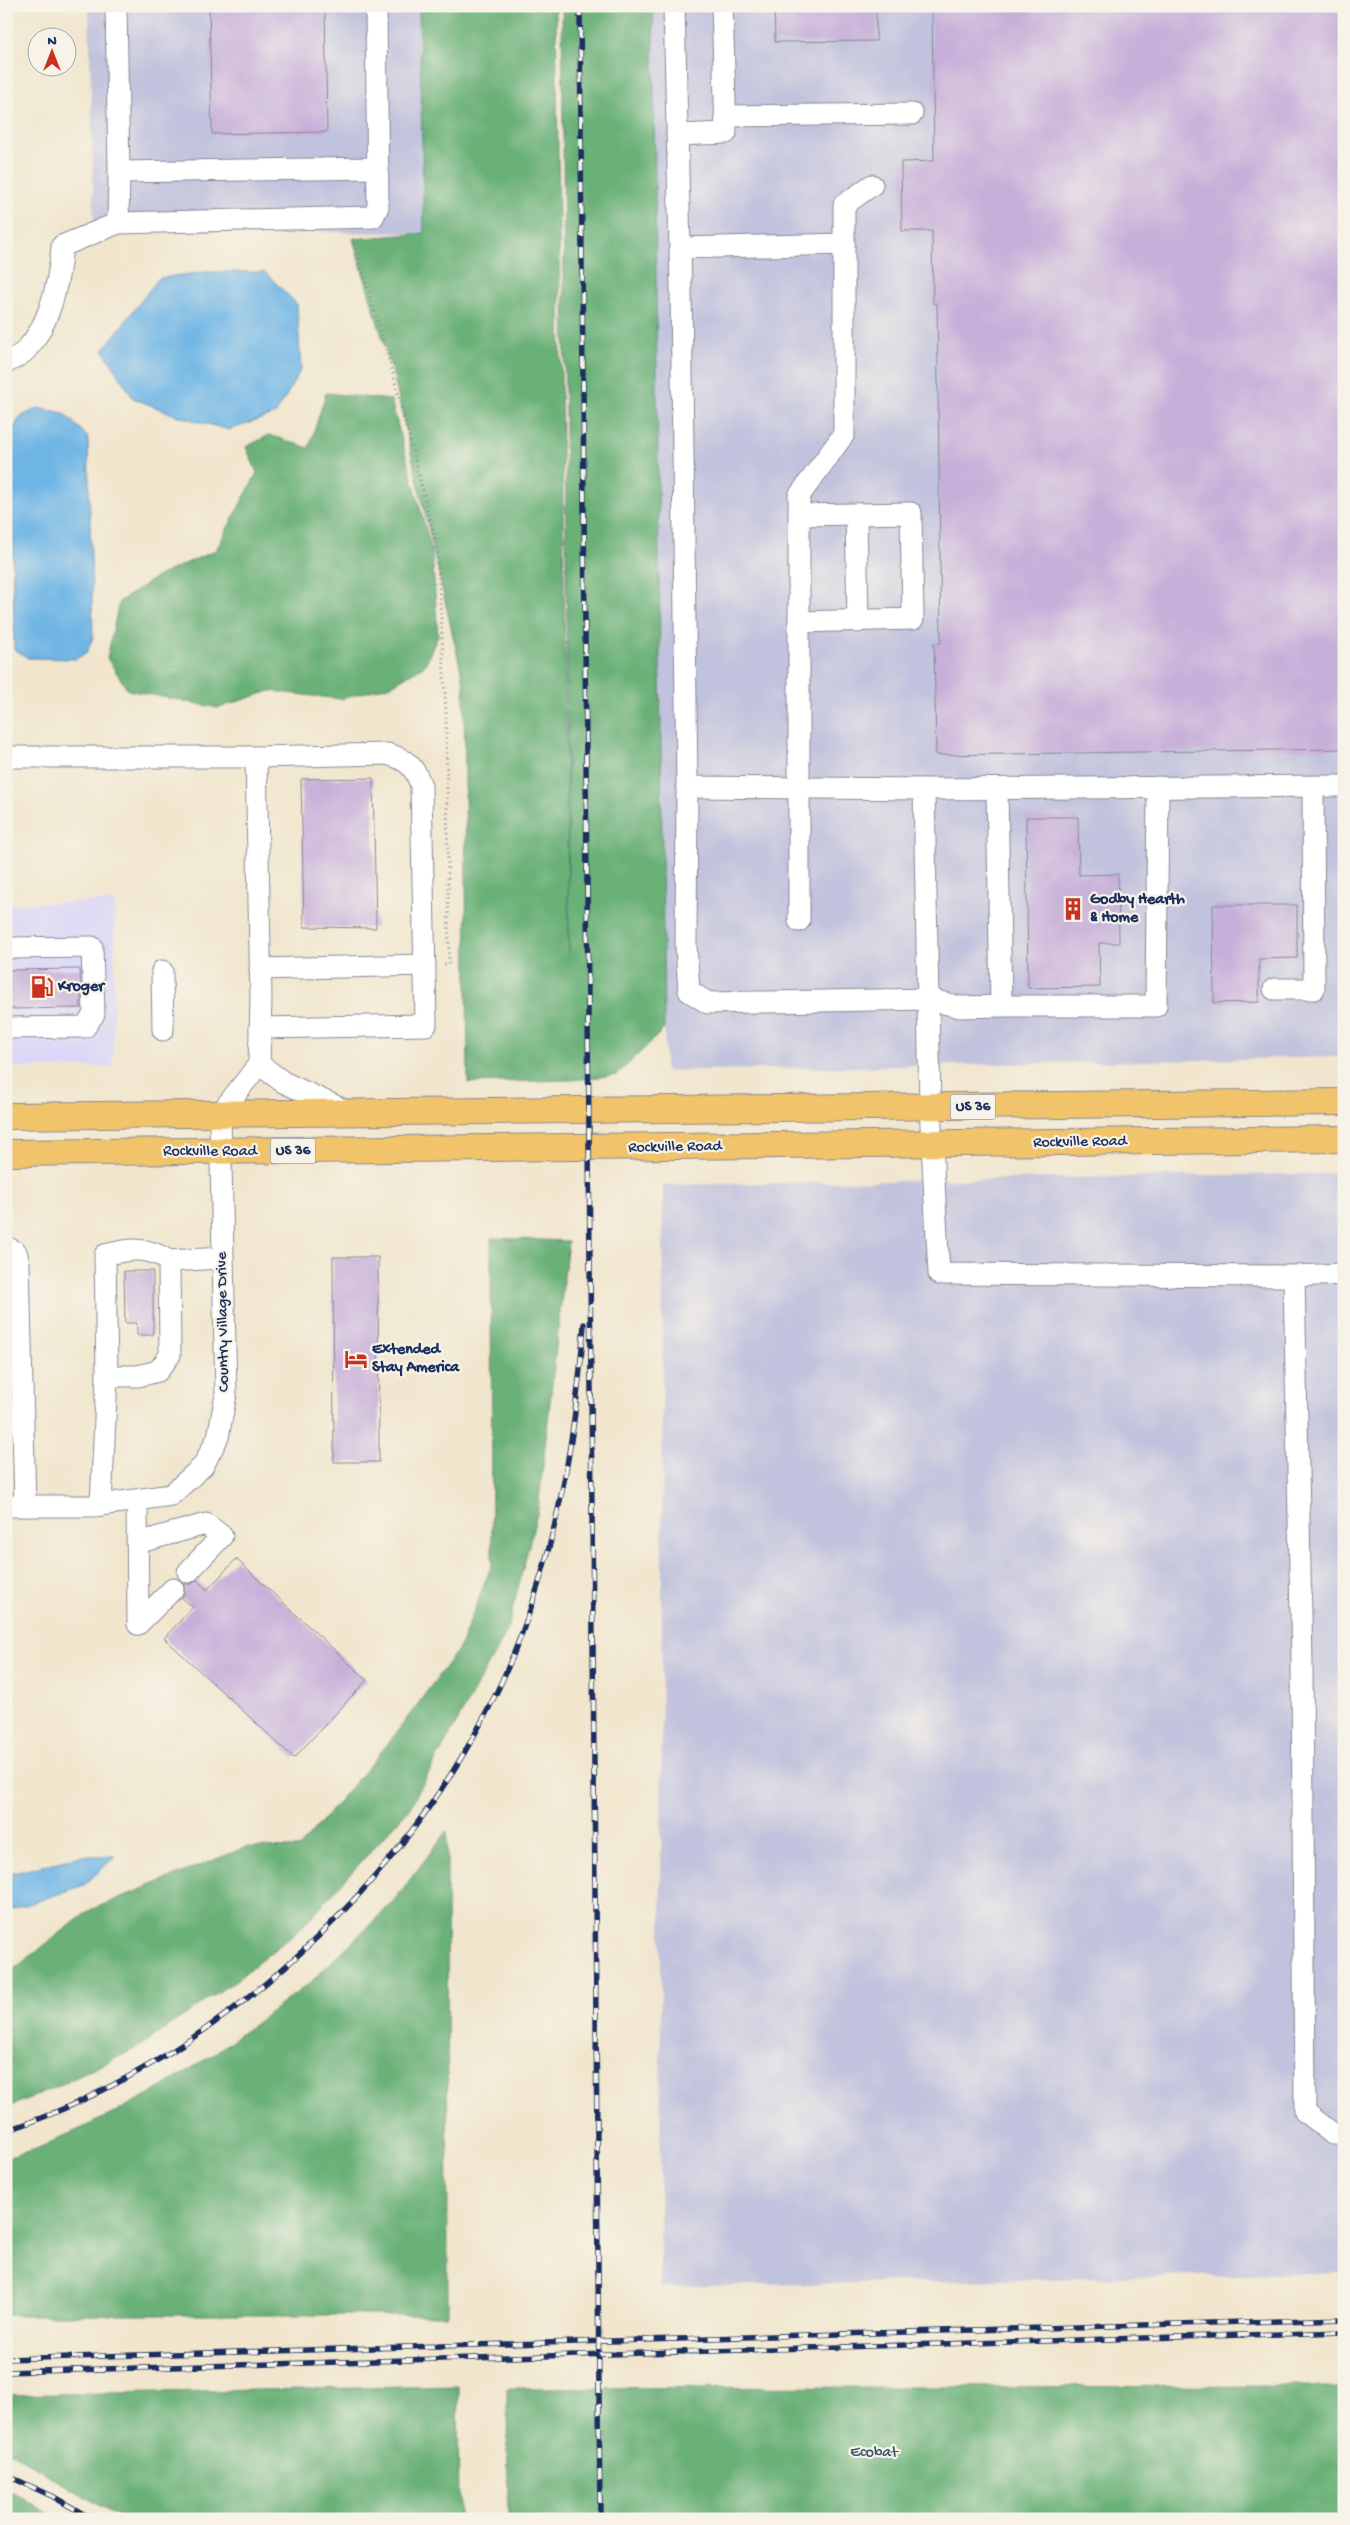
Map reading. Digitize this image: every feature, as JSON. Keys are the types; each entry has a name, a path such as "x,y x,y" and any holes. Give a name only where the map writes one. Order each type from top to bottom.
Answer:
{"main road":[{"name":"US 36","path":"6,1116 1344,1102"},
{"name":"Rockville Road","path":"6,1153 1344,1139"}],"street":[{"path":"116,6 118,223"},
{"path":"6,363 25,351 39,333 55,294 62,246 118,223 373,217 378,207 376,6"},
{"path":"674,6 680,248 687,787 686,946 689,991 708,1003 928,999 960,1007 1156,1006 1158,787"},
{"path":"677,135 726,133 722,6"},
{"path":"725,116 912,114"},
{"path":"119,172 377,168"},
{"path":"799,921 799,496 844,434 844,205 872,185"},
{"path":"680,248 844,244"},
{"path":"799,515 911,513 913,619 858,622 799,622"},
{"path":"856,514 858,622"},
{"path":"6,757 256,757 387,754 401,757 410,764 421,786 426,1025 260,1028"},
{"path":"220,1114 259,1064 260,969 256,757"},
{"path":"1274,989 1314,989 1313,786"},
{"path":"687,787 997,789 1344,786"},
{"path":"924,789 930,1107 939,1274 1294,1276 1344,1274"},
{"path":"997,789 1001,1006"},
{"path":"6,948 92,947 94,1014 86,1027 6,1028"},
{"path":"260,969 425,965"},
{"path":"162,971 163,1030"},
{"path":"259,1064 283,1082 351,1113"},
{"name":"Country Village Drive","path":"16,1506 101,1504 171,1496 203,1466 218,1437 226,1395 220,1114"},
{"path":"6,1247 16,1252 19,1263 16,1506"},
{"path":"101,1504 107,1376 105,1255 128,1249 158,1252 169,1261 222,1258"},
{"path":"107,1376 138,1376 158,1371 170,1355 169,1261"},
{"path":"1294,1276 1302,1664 1306,2112 1334,2134 1344,2134"},
{"path":"136,1500 138,1624 173,1589"},
{"path":"137,1543 206,1524 222,1536 188,1572"}],"path":[{"path":"353,239 393,374 437,546 446,711 449,964 425,965"}],"shaded area":[{"path":"89,6 419,6 424,233 94,230"},
{"path":"653,6 1344,6 1344,1057 665,1071"},
{"path":"115,901 113,1067 6,1068 6,904"},
{"path":"1344,1173 1344,2273 660,2287 663,1185"}],"green space":[{"path":"419,6 556,6 569,952 562,6 653,6 664,1029 617,1075 571,1080 468,1083 464,684 393,374 353,239 424,233"},
{"path":"326,393 391,400 432,552 438,635 425,665 392,685 340,699 270,691 218,708 128,690 107,658 119,602 158,576 216,550 257,473 246,447 269,435 309,448"},
{"path":"491,1238 568,1241 538,1510 507,1631 409,1809 302,1927 239,1978 137,2048 52,2089 6,2108 6,1975 90,1910 246,1847 299,1848 391,1740 460,1647 492,1564"},
{"path":"447,1831 448,2315 6,2315 6,2158 36,2149 108,2116 159,2089 212,2055 310,1983 392,1903"},
{"path":"458,2386 459,2519 122,2519 6,2449 6,2395"},
{"name":"Ecobat","path":"1344,2386 1344,2519 508,2519 507,2388"},
{"path":"6,2491 19,2495 57,2519 6,2519"}],"water":[{"path":"205,272 265,272 297,304 301,369 276,414 229,430 175,415 133,398 103,350 159,278"},
{"path":"38,408 64,413 88,437 93,637 87,652 76,659 28,658 14,649 10,435 20,417"},
{"path":"81,1856 116,1856 84,1885 6,1912 6,1872 18,1872"}],"building":[{"path":"209,6 325,6 327,132 212,134"},
{"path":"774,6 876,6 876,41 775,42"},
{"path":"932,6 1344,6 1344,749 936,755 934,643 941,643 937,303 933,304 932,231 902,231 901,162 934,161"},
{"path":"373,778 376,928 304,927 301,779"},
{"name":"Godby Hearth & Home","path":"1026,817 1078,817 1079,875 1118,874 1119,943 1099,943 1100,987 1028,988"},
{"path":"1213,905 1297,905 1297,958 1259,959 1259,1002 1214,1003"},
{"path":"80,969 81,1008 6,1009 6,970"},
{"name":"Extended Stay America","path":"333,1257 378,1257 379,1462 334,1462"},
{"path":"124,1271 153,1271 153,1335 137,1335 137,1323 125,1323"},
{"path":"236,1559 367,1680 294,1758 164,1638 193,1607 182,1598 185,1592 184,1584 191,1584 197,1580 207,1590"}],"railway":[{"path":"580,6 600,2519"},
{"path":"6,2131 90,2097 171,2052 247,1998 318,1936 383,1867 439,1792 486,1713 523,1630 536,1593 556,1517 571,1441 584,1324"},
{"path":"6,2359 1344,2319"},
{"path":"6,2372 1344,2332"},
{"path":"6,2475 52,2496 92,2519"}],"place":[{"name":"Godby Hearth & Home","path":"1073,909"},
{"name":"Kroger","path":"42,987"},
{"name":"Extended Stay America","path":"356,1359"}]}
